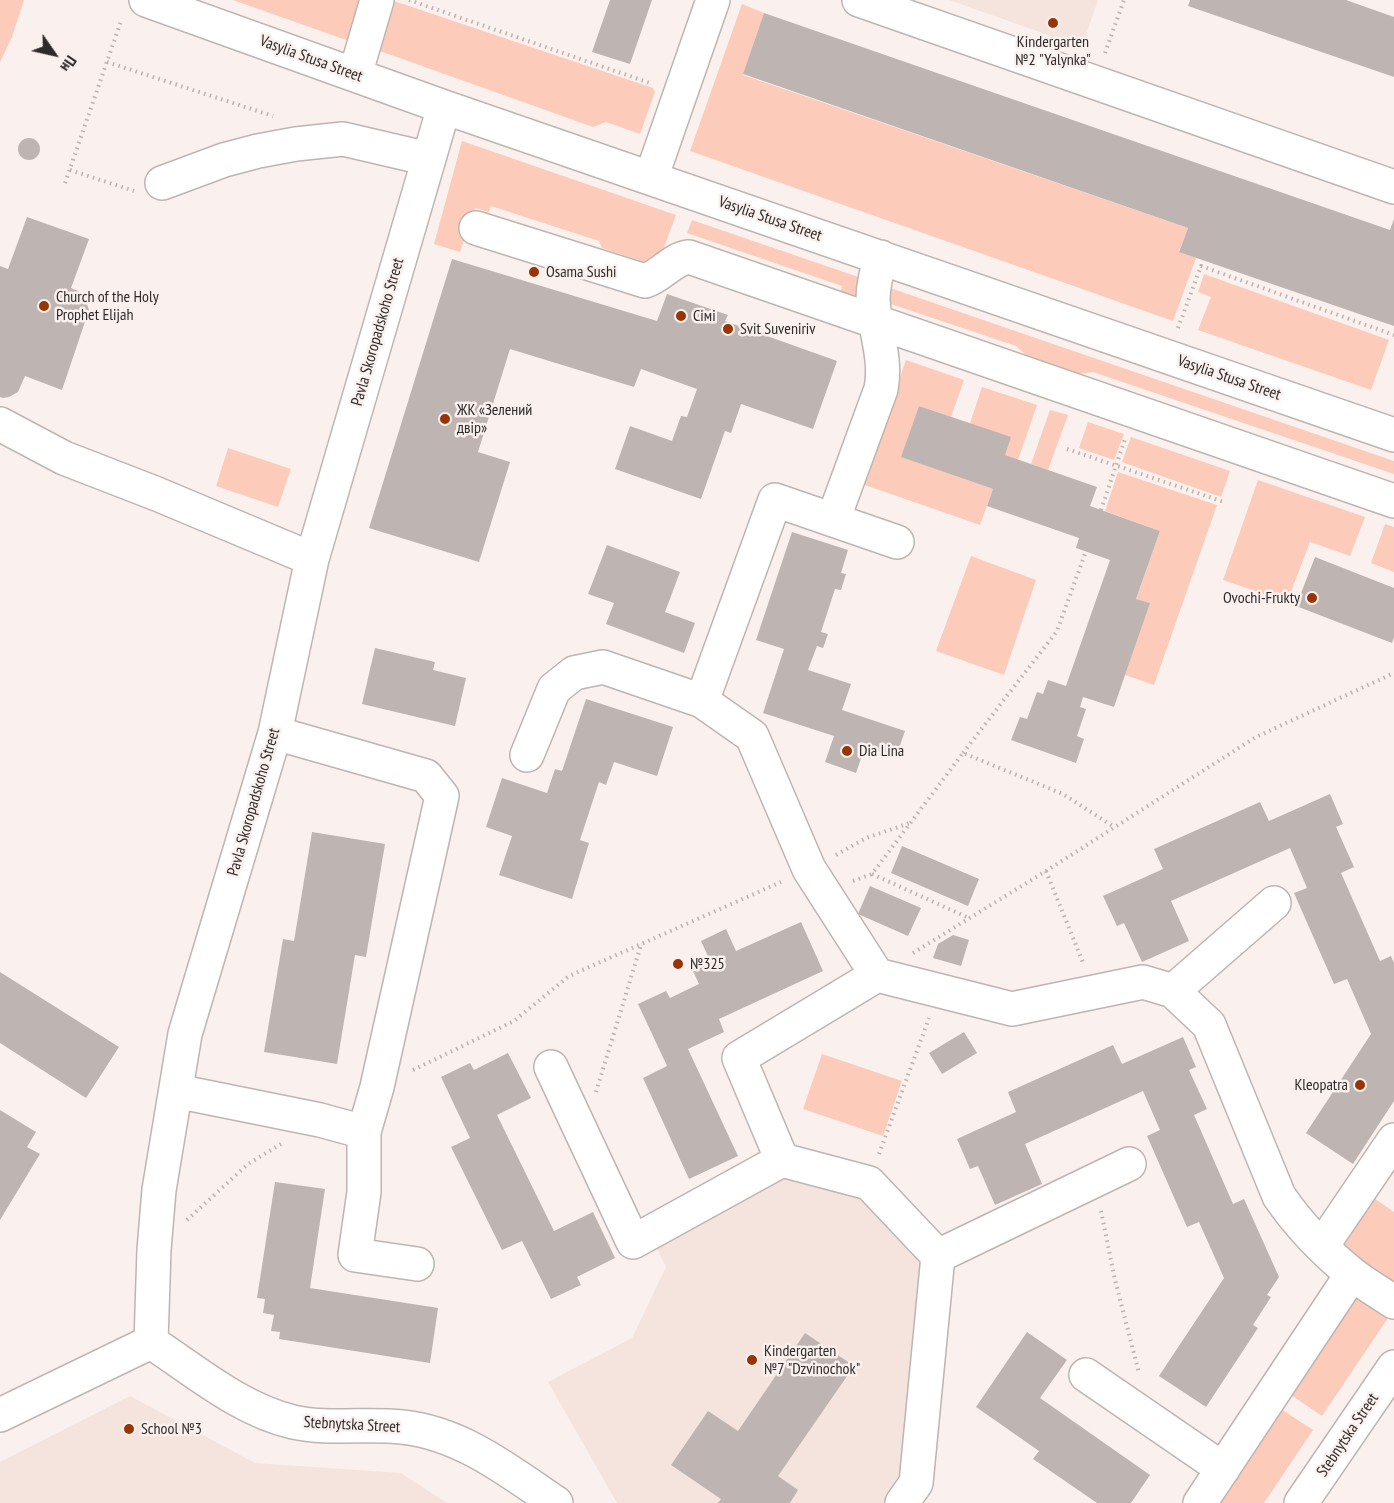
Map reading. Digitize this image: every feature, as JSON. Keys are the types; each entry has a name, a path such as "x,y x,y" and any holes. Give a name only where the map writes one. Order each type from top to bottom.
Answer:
{"street":[{"name":"Vasylia Stusa Street","path":"146,0 444,107 1394,435"},
{"path":"356,75 377,0"},
{"path":"651,178 713,0"},
{"path":"860,0 1394,187"},
{"name":"Pavla Skoropadskoho Street","path":"152,1342 154,1250 159,1190 185,1034 275,733 312,559 444,107"},
{"path":"151,188 224,160 258,151 343,139 429,159"},
{"path":"476,228 645,280 677,261 689,257 1394,501"},
{"path":"833,520 881,389 884,365 873,300 874,280 881,257"},
{"path":"0,423 64,458 312,559"},
{"path":"702,700 775,500 897,542"},
{"path":"527,755 554,689 574,673 603,667 702,700 752,736 816,880 877,975 1012,1009 1143,982 1173,991 1209,1025 1279,1196 1287,1208 1352,1274 1394,1302"},
{"path":"275,733 426,776 442,796 377,1087 364,1132 364,1192 355,1255 417,1264"},
{"path":"1173,991 1274,903"},
{"path":"782,1160 739,1058 877,975"},
{"path":"551,1067 633,1242 782,1160 868,1183 938,1256 916,1483 902,1503"},
{"path":"176,1091 320,1120 364,1132"},
{"path":"1322,1246 1394,1140"},
{"path":"938,1256 1129,1164"},
{"path":"1200,1503 1352,1274"},
{"path":"0,1415 152,1342"},
{"name":"Stebnytska Street","path":"152,1342 233,1396 261,1411 292,1422 317,1426 402,1427 437,1434 501,1465 556,1503"},
{"name":"Stebnytska Street","path":"1301,1503 1394,1367"},
{"path":"1086,1375 1223,1469"}],"path":[{"path":"409,0 657,85"},
{"path":"1095,82 1124,0"},
{"path":"65,183 121,21"},
{"path":"107,62 275,117"},
{"path":"69,170 151,188"},
{"path":"1178,328 1201,266 1394,335"},
{"path":"1101,510 1129,430"},
{"path":"1067,449 1224,502"},
{"path":"872,874 1057,631 1086,552"},
{"path":"877,975 1046,871 1256,737 1394,673"},
{"path":"963,753 1063,794 1114,827"},
{"path":"816,880 867,838 913,822"},
{"path":"1046,871 1095,991"},
{"path":"377,1087 514,1021 569,976 641,944 816,880 872,874 970,918"},
{"path":"583,1135 641,944"},
{"path":"868,1183 939,991"},
{"path":"184,1223 248,1164 320,1120"},
{"path":"1096,1181 1115,1280 1140,1378"}],"shaded area":[{"path":"0,0 24,0 12,37 0,62"},
{"path":"233,0 362,0 349,41"},
{"path":"391,0 653,88 655,92 640,134 606,122 593,127 377,50"},
{"name":"Kindergarten №2 \"Yalynka\"","path":"949,0 1098,0 1082,47"},
{"path":"742,4 764,13 743,75 1188,228 1179,251 1196,258 1173,321 690,151"},
{"path":"462,141 676,215 657,266 602,248 599,241 491,206 489,212 475,208 460,252 434,244"},
{"path":"692,220 867,280 859,301 840,295 842,286 687,233"},
{"path":"1204,274 1389,340 1371,390 1198,330 1211,297 1198,292"},
{"path":"890,288 1394,461 1394,474 1093,372 1072,375 1033,362 1016,346 885,302"},
{"path":"906,360 964,380 951,417 919,406 902,457 993,489 980,525 862,484"},
{"path":"982,387 1037,405 1018,460 1005,455 970,423"},
{"path":"1050,410 1068,415 1048,470 1031,464"},
{"path":"1088,422 1124,434 1114,460 1079,448"},
{"path":"1131,437 1230,471 1221,497 1122,462"},
{"path":"228,448 291,469 278,507 216,486"},
{"path":"1118,472 1217,505 1154,685 1125,675 1149,603 1136,599 1160,531 1105,511"},
{"path":"1258,480 1365,517 1350,556 1310,542 1287,602 1223,580"},
{"path":"1385,524 1394,527 1394,572 1371,563"},
{"path":"971,556 1036,580 1004,675 936,651"},
{"path":"822,1054 902,1081 883,1136 803,1109"},
{"name":"Kindergarten №7 \"Dzvinochok\"","path":"785,1178 860,1195 924,1261 902,1476 885,1503 617,1503 548,1382 632,1338 666,1267 657,1249"},
{"path":"1371,1196 1394,1212 1394,1289 1343,1255 1340,1240"},
{"path":"1355,1286 1392,1312 1322,1416 1285,1391"},
{"name":"School №3","path":"130,1396 255,1463 401,1473 447,1503 0,1503 0,1462"},
{"path":"1275,1405 1313,1430 1264,1503 1213,1503"}],"building":[{"path":"610,0 652,0 630,64 592,52"},
{"path":"1190,0 1346,0 1394,17 1394,77 1188,6"},
{"path":"764,13 1390,230 1394,219 1394,326 1179,252 1188,228 743,74"},
{"path":"29,138 37,141 40,149 37,157 29,160 21,157 18,149 21,141"},
{"name":"Church of the Holy Prophet Elijah","path":"27,217 89,239 71,288 84,296 89,310 62,390 25,376 18,392 3,398 0,397 0,266 8,269"},
{"name":"ЖК «Зелений двір»","path":"452,259 657,321 667,294 728,315 725,321 837,361 813,429 741,404 731,433 725,431 701,499 615,469 630,426 672,441 681,416 687,417 697,389 641,369 634,387 510,349 478,452 510,462 479,562 369,528"},
{"path":"919,406 1011,437 1005,455 1097,487 1090,506 1160,531 1136,599 1150,603 1114,707 1083,697 1080,707 1086,709 1077,736 1084,739 1076,763 1011,740 1020,717 1027,719 1037,692 1043,694 1048,680 1066,686 1110,560 1076,548 1079,538 987,506 993,489 901,457"},
{"path":"792,532 848,550 841,573 846,574 841,590 835,589 821,632 828,634 823,648 817,646 808,670 851,684 842,710 905,731 896,757 865,747 856,773 825,762 834,736 763,713 784,649 756,640"},
{"path":"607,545 680,572 665,612 695,623 684,653 606,624 614,603 588,594"},
{"path":"1315,557 1394,588 1392,643 1296,606"},
{"path":"375,648 435,662 433,670 466,678 455,726 362,704"},
{"path":"586,699 673,727 657,776 614,762 606,785 599,782 580,840 589,843 572,899 499,875 512,836 486,827 502,778 547,793 555,769 562,771"},
{"path":"1330,794 1343,824 1336,827 1354,867 1341,873 1380,961 1391,956 1394,963 1394,1101 1353,1164 1306,1133 1371,1034 1347,979 1334,984 1294,893 1307,888 1290,848 1171,901 1189,941 1142,962 1124,923 1117,926 1103,896 1163,869 1154,849 1260,802 1269,821"},
{"path":"312,832 385,844 366,957 355,955 337,1064 264,1052 283,939 294,941"},
{"path":"902,846 979,879 968,906 891,873"},
{"path":"870,886 921,908 908,936 858,914"},
{"path":"801,922 823,971 719,1019 724,1032 688,1049 738,1156 689,1179 643,1078 667,1066 638,1004 666,991 670,998 699,984 693,971 711,963 701,941 726,929 736,951"},
{"path":"953,935 969,940 961,966 933,958 938,944"},
{"path":"0,972 119,1047 86,1098 0,1043"},
{"path":"964,1032 977,1053 942,1074 929,1053"},
{"path":"1183,1037 1196,1067 1189,1070 1207,1109 1194,1115 1233,1204 1244,1199 1279,1277 1267,1295 1271,1297 1253,1325 1258,1328 1206,1407 1159,1376 1224,1278 1199,1222 1187,1227 1147,1136 1160,1130 1143,1091 1025,1144 1042,1184 995,1205 978,1166 970,1169 957,1139 1016,1112 1008,1092 1113,1045 1122,1064"},
{"path":"508,1053 531,1098 497,1115 554,1231 593,1212 615,1258 577,1277 581,1285 551,1299 522,1241 502,1250 451,1147 470,1138 441,1077 470,1063 474,1070"},
{"path":"0,1110 36,1132 27,1147 40,1154 0,1220"},
{"path":"275,1182 325,1189 310,1288 438,1308 430,1363 279,1339 280,1332 271,1331 274,1315 263,1313 265,1299 257,1298"},
{"path":"1027,1332 1067,1360 1040,1398 1150,1475 1131,1503 1097,1503 1033,1459 1039,1451 976,1407"},
{"path":"805,1333 854,1366 778,1476 798,1490 790,1503 718,1503 721,1499 671,1465 708,1411 738,1431"}],"place":[{"name":"Kindergarten №2 \"Yalynka\"","path":"1053,23"},
{"name":"Osama Sushi","path":"534,272"},
{"name":"Church of the Holy Prophet Elijah","path":"44,306"},
{"name":"Сімі","path":"681,316"},
{"name":"Svit Suveniriv","path":"728,329"},
{"name":"ЖК «Зелений двір»","path":"445,419"},
{"name":"Ovochi-Frukty","path":"1312,598"},
{"name":"Dia Lina","path":"847,751"},
{"name":"№325","path":"678,964"},
{"name":"Kleopatra","path":"1360,1085"},
{"name":"Kindergarten №7 \"Dzvinochok\"","path":"752,1360"},
{"name":"School №3","path":"129,1429"}]}
